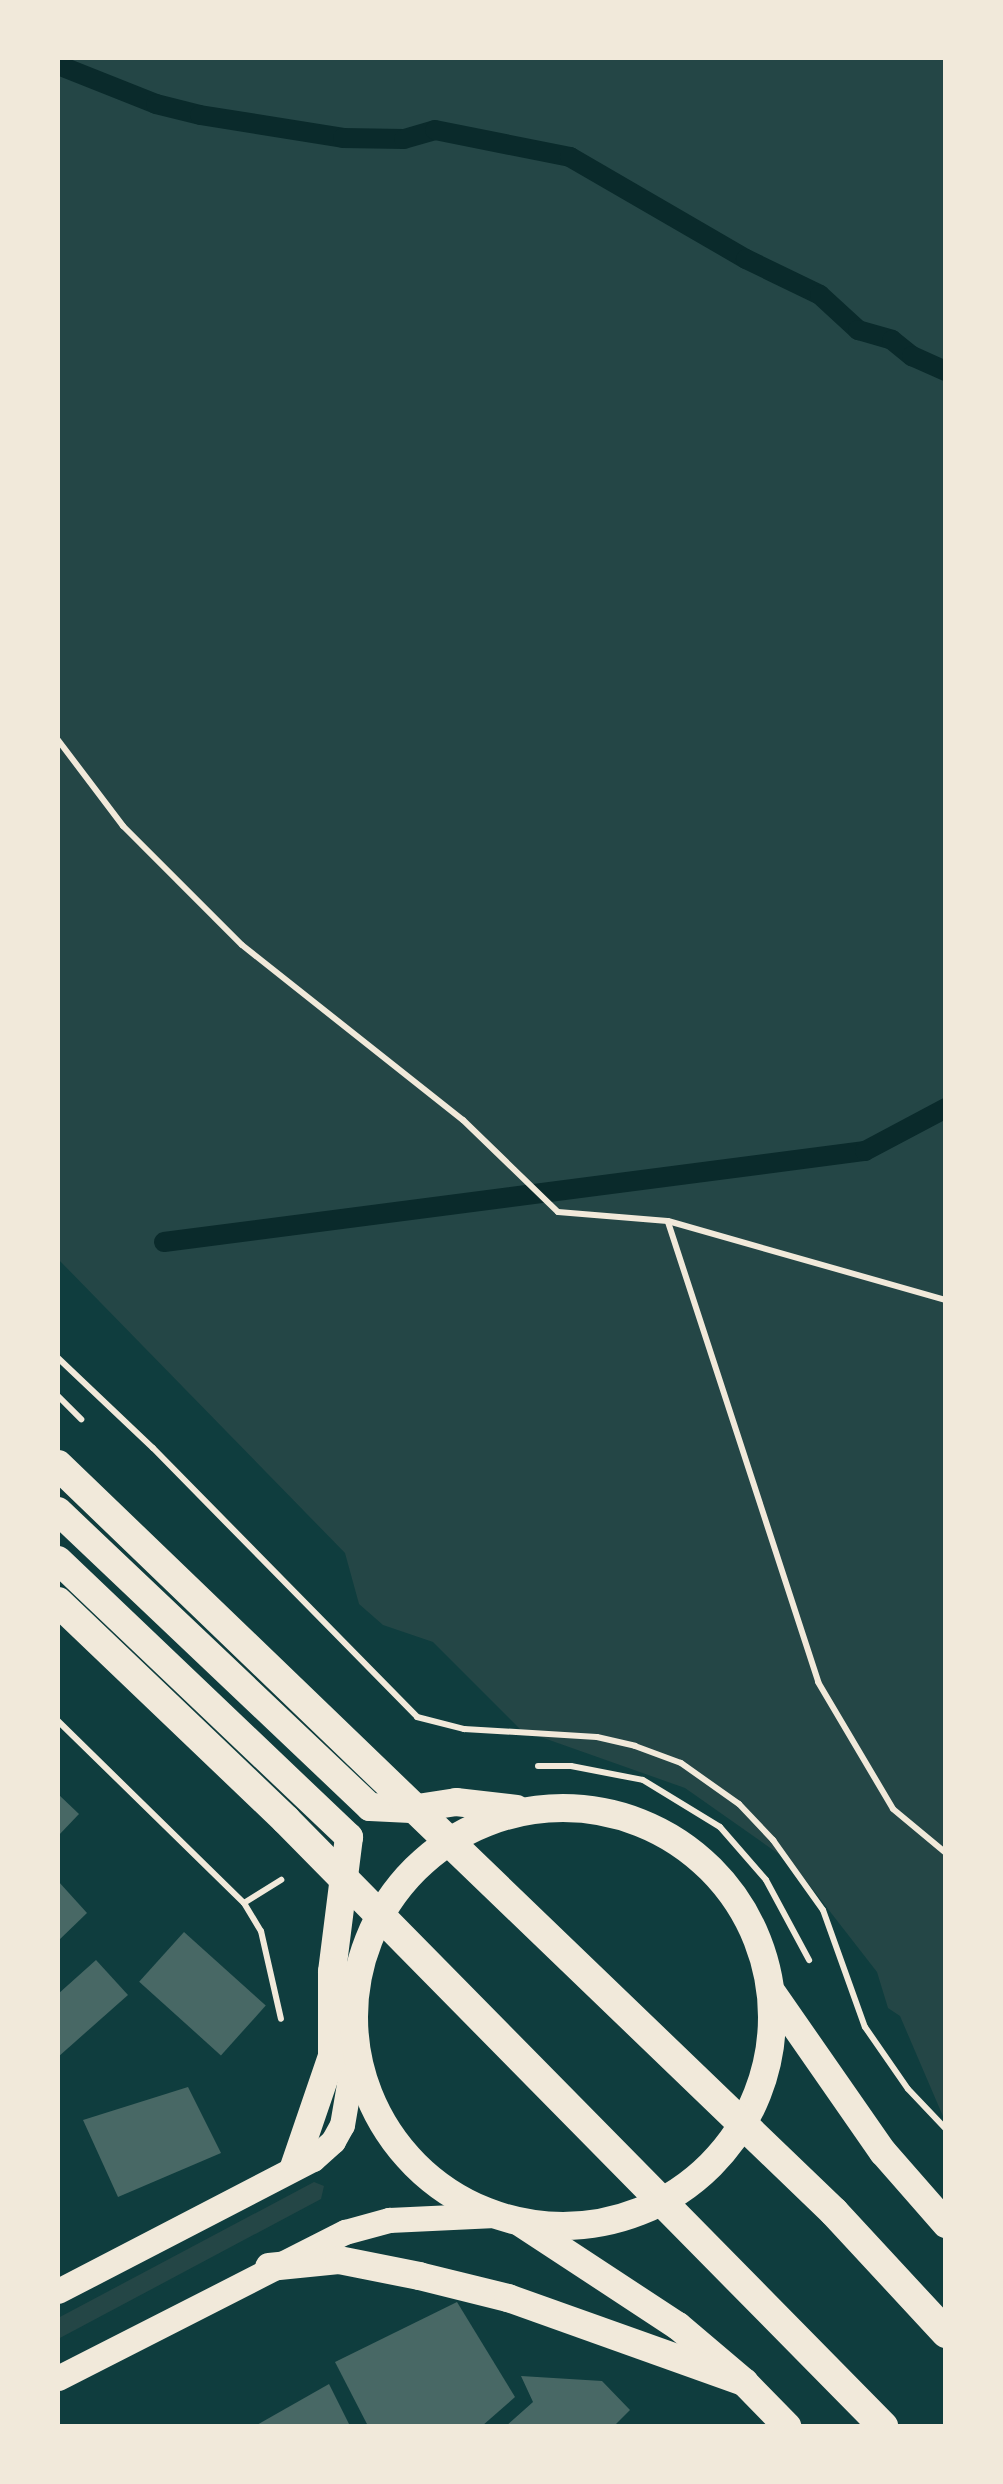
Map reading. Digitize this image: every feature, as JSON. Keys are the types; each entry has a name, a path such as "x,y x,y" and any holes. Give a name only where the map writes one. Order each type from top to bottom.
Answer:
{"highway":[{"path":"58,1465 834,2212 946,2334"},
{"path":"58,1511 370,1807 411,1810 456,1802 534,1810 589,1810 644,1824 692,1852 731,1892 758,1940 772,1994 769,2060 746,2121 705,2173 650,2208 586,2226 508,2219"},
{"path":"58,1560 349,1837 332,1972 332,2056 294,2167"},
{"path":"58,1602 286,1820 883,2426"},
{"path":"534,1810 481,1825 421,1864 396,1890 369,1938 355,1990 355,2049 372,2104 402,2151 444,2190 508,2219 678,2326 744,2382 787,2426"},
{"path":"332,1972 355,1990"},
{"path":"772,1994 883,2152 946,2224"},
{"path":"268,2267 340,2260 419,2276 508,2298 744,2382"}],"main road":[{"path":"58,2291 294,2167 333,2141 342,2125 355,2049"},
{"path":"58,2378 268,2267 344,2232 389,2220 508,2219"}],"path":[{"path":"58,740 122,826 242,945 463,1120 558,1212 668,1221 946,1300"},
{"path":"668,1221 818,1682 893,1810 946,1853"},
{"path":"58,1358 153,1448 417,1717 464,1729 597,1737 635,1746 681,1763 739,1804 773,1840 823,1910 865,2027 908,2089 946,2128"},
{"path":"58,1721 244,1904 261,1931 285,2036"}],"shaded area":[{"path":"58,58 945,58 945,2121 900,2016 888,2008 877,1972 793,1864 685,1788 521,1730 433,1642 383,1625 359,1604 345,1553 58,1259"},
{"path":"314,2182 324,2186 321,2199 58,2339 58,2318"}],"building":[{"path":"58,1794 79,1814 58,1836"},
{"path":"58,1881 87,1913 58,1941"},
{"path":"184,1932 266,2006 221,2055 139,1982"},
{"path":"96,1960 128,1995 58,2057 58,1994"},
{"path":"188,2087 221,2153 118,2197 83,2120"},
{"path":"457,2302 515,2397 482,2426 368,2426 335,2362"},
{"path":"521,2376 602,2381 630,2410 614,2426 506,2426 533,2402"},
{"path":"329,2384 350,2426 255,2426"}],"waterway":[{"path":"58,65 156,104 200,115 343,138 404,139 435,130 570,157 746,259 820,295 858,330 892,340 912,356 946,371"},
{"path":"164,1242 865,1151 946,1108"}]}
